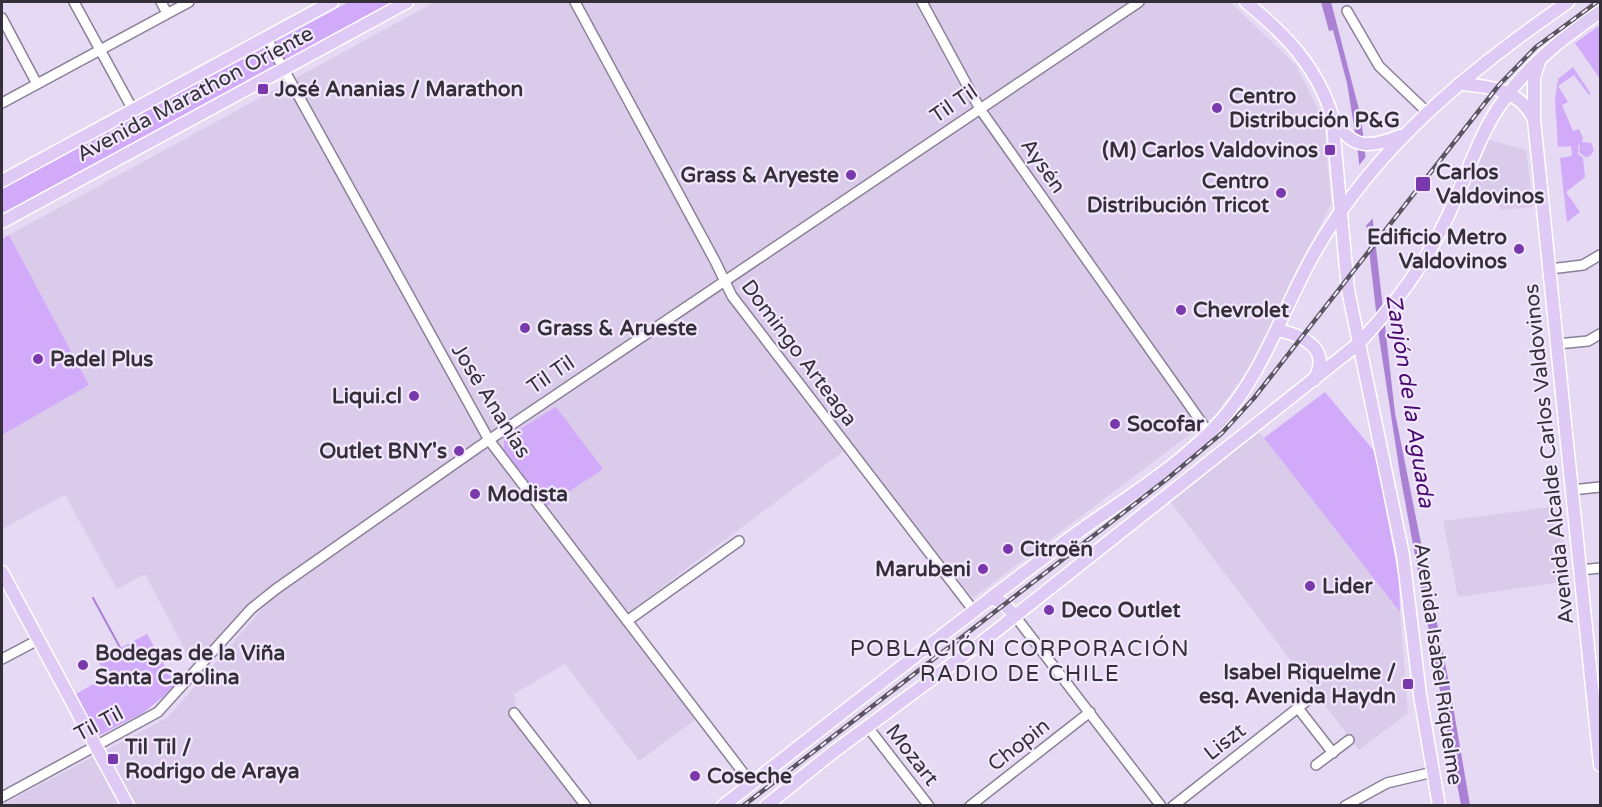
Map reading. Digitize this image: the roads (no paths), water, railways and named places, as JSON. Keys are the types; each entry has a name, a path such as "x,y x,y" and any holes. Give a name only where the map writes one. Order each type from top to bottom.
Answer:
{"main road":[{"name":"Avenida Marathon Oriente","path":"2,181 332,2"},
{"name":"Avenida Marathon Oriente","path":"2,222 407,2"},
{"path":"1246,2 1284,34 1299,51 1323,90 1332,115 1346,136 1356,142 1371,145 1401,136"},
{"path":"723,806 991,598 1171,465 1209,433 1249,385 1315,252 1341,210 1373,169 1401,136 1426,112 1459,84 1568,2"},
{"path":"766,806 867,726 1015,616 1358,344 1387,314 1422,264 1450,212 1484,132 1509,93 1541,58 1600,12"},
{"name":"Avenida Alcalde Carlos Valdovinos","path":"1541,58 1534,78 1536,107 1534,120 1600,765"},
{"path":"1459,84 1494,88 1509,93 1527,106 1534,120"},
{"name":"Avenida Isabel Riquelme","path":"1332,115 1345,270 1358,344 1403,555 1420,695 1439,806"},
{"path":"1278,330 1304,338 1315,346 1320,362 1314,380"},
{"path":"3,580 38,639 128,806"},
{"path":"991,598 1003,603 1015,616"}],"street":[{"path":"74,2 133,110"},
{"path":"161,2 167,13"},
{"path":"2,103 189,2"},
{"name":"Domingo Arteaga","path":"575,2 732,296 974,611"},
{"name":"Aysén","path":"922,2 980,109 1209,433"},
{"name":"Til Til","path":"2,797 158,712 251,609 268,595 489,440 724,280 1139,2"},
{"path":"1347,11 1384,71 1426,112"},
{"path":"2,18 37,84"},
{"name":"José Ananías","path":"266,37 489,440 751,783"},
{"path":"1550,269 1583,265 1600,255"},
{"path":"1557,344 1588,341 1600,334"},
{"path":"1572,490 1600,487"},
{"path":"627,621 739,541"},
{"path":"1580,570 1600,568"},
{"path":"1015,616 1161,806"},
{"path":"2,659 38,639"},
{"name":"Liszt","path":"1173,806 1313,696"},
{"path":"1299,708 1332,753"},
{"name":"Chopin","path":"970,806 1090,712"},
{"path":"514,714 586,806"},
{"name":"Mozart","path":"867,726 929,806"},
{"path":"1316,765 1349,740"},
{"path":"1345,806 1387,783 1433,772"}],"waterway":[{"path":"93,598 123,653"}],"railway":[{"path":"743,806 1167,479 1222,433 1254,398 1499,85 1536,47 1597,2"}],"place":[{"name":"José Ananias / Marathon","path":"263,89"},
{"name":"Centro Distribución P&G","path":"1217,108"},
{"name":"(M) Carlos Valdovinos","path":"1330,150"},
{"name":"Grass & Aryeste","path":"851,175"},
{"name":"Carlos Valdovinos","path":"1423,184"},
{"name":"Centro Distribución Tricot","path":"1281,193"},
{"name":"Edificio Metro Valdovinos","path":"1519,249"},
{"name":"Chevrolet","path":"1181,310"},
{"name":"Grass & Arueste","path":"525,328"},
{"name":"Padel Plus","path":"38,359"},
{"name":"Liqui.cl","path":"414,396"},
{"name":"Socofar","path":"1115,424"},
{"name":"Outlet BNY's","path":"459,451"},
{"name":"Modista","path":"475,494"},
{"name":"Citroën","path":"1008,549"},
{"name":"Marubeni","path":"983,569"},
{"name":"Lider","path":"1310,586"},
{"name":"Deco Outlet","path":"1049,610"},
{"name":"Bodegas de la Viña Santa Carolina","path":"83,665"},
{"name":"Isabel Riquelme / esq. Avenida Haydn","path":"1408,684"},
{"name":"Til Til / Rodrigo de Araya","path":"113,759"},
{"name":"Coseche","path":"695,776"}],"district":[{"name":"POBLACIÓN CORPORACIÓN RADIO DE CHILE","path":"1020,662"}],"water label":[{"name":"Zanjón de la Aguada","path":"1410,401"}]}
